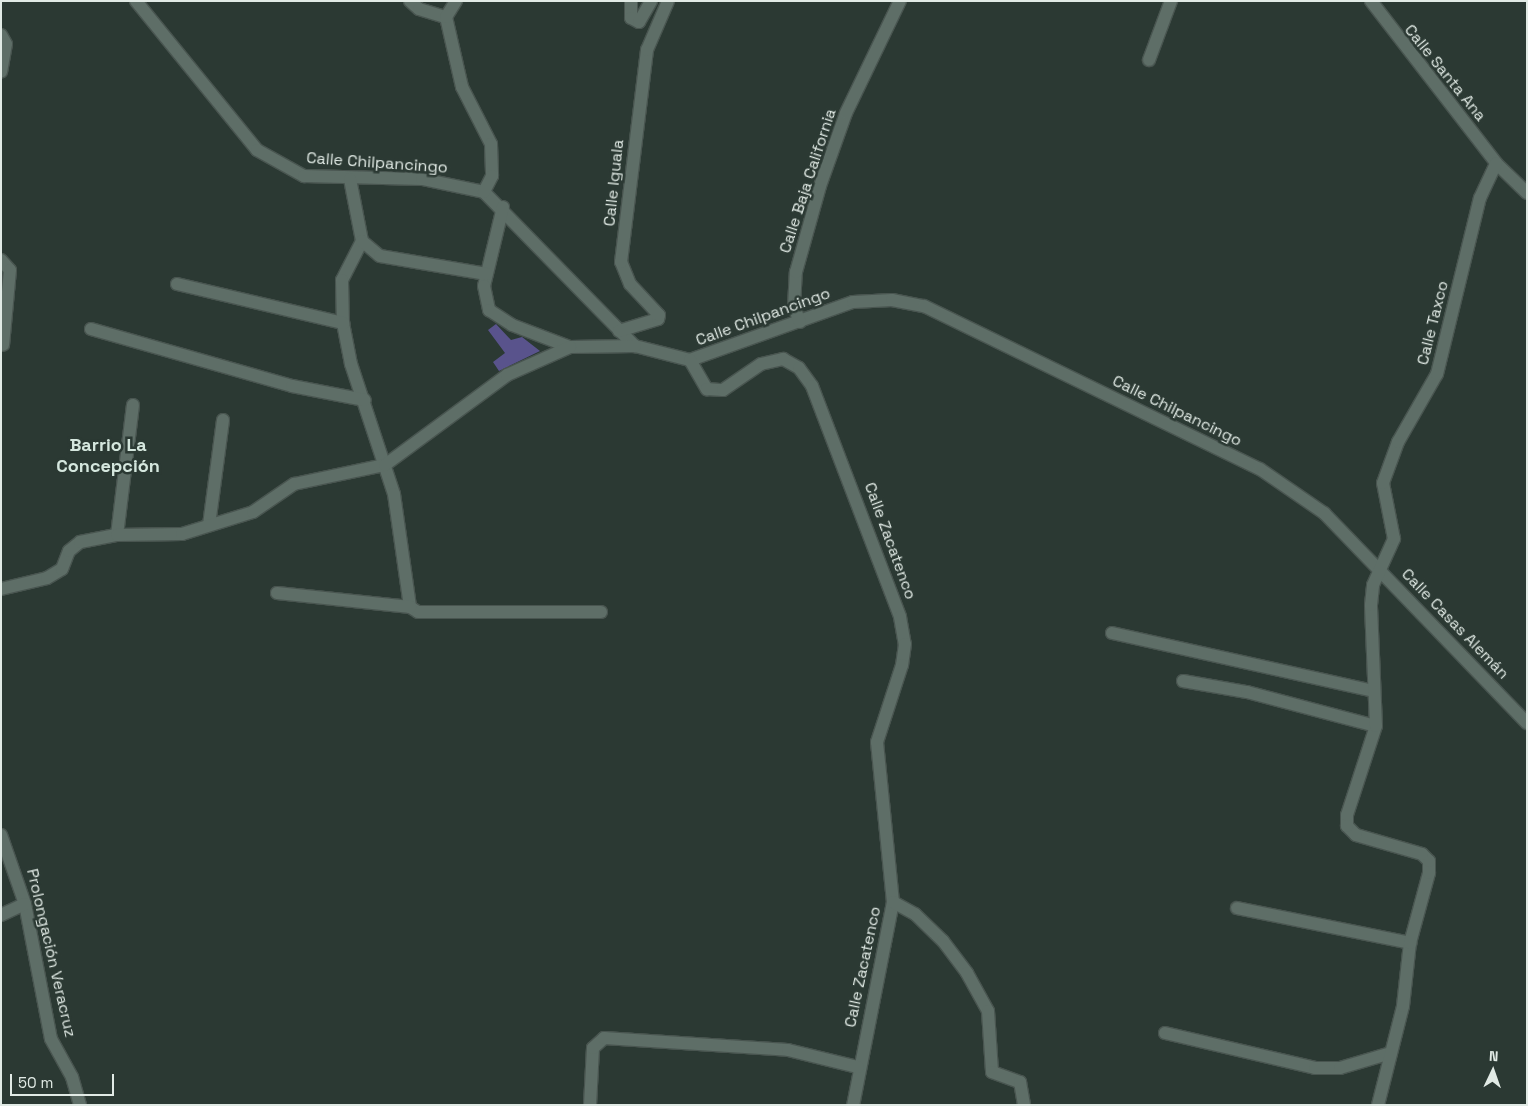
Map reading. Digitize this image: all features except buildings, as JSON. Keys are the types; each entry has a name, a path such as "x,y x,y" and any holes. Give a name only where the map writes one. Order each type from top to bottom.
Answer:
{"street":[{"name":"Calle Chilpancingo","path":"136,1 257,150 304,176 350,179 422,179 484,192 503,207 635,346 690,360 872,299 924,306 1260,470 1324,513 1381,570"},
{"path":"410,1 419,10 446,17"},
{"path":"456,1 446,17 462,87 491,144 492,176 484,192"},
{"path":"631,1 631,18 639,22 651,1"},
{"name":"Calle Iguala","path":"619,331 651,322 659,314 630,284 621,262 647,50 668,1"},
{"path":"1149,60 1171,1"},
{"name":"Calle Santa Ana","path":"1371,1 1496,163 1527,193"},
{"name":"Calle Baja California","path":"800,322 794,306 796,272 820,186 846,113 899,2"},
{"path":"1,34 6,44 1,72"},
{"name":"Calle Taxco","path":"1376,726 1371,605 1373,585 1394,539 1383,483 1398,442 1437,374 1480,198 1496,163"},
{"path":"350,179 362,242 342,280 343,323 351,364 365,400 385,465 405,549 410,607"},
{"path":"503,207 486,274 485,297 498,319 570,346 635,346"},
{"path":"362,242 380,256 486,274"},
{"path":"1,260 10,270 3,345"},
{"path":"177,284 343,323"},
{"path":"91,329 292,386 365,400"},
{"path":"1,589 47,578 62,569 69,551 80,542 117,535 182,534 253,512 294,484 385,465 507,375 570,346"},
{"name":"Calle Zacatenco","path":"690,360 706,388 723,390 761,364 782,359 799,368 812,386 891,585 905,644 877,742 892,902 858,1067 853,1105"},
{"path":"117,535 133,405"},
{"path":"209,525 223,420"},
{"name":"Calle Casas Alemán","path":"1381,570 1527,723"},
{"path":"277,593 410,607 418,612 601,612"},
{"path":"1112,633 1374,691"},
{"path":"1183,681 1247,692 1376,726 1347,815 1347,826 1356,835 1422,854 1429,861 1410,942 1403,1006 1378,1105"},
{"name":"Prolongación Veracruz","path":"1,835 25,904 51,1039 72,1076 80,1105"},
{"path":"892,902 915,914 943,941 967,973 988,1011 992,1072 1020,1082 1024,1105"},
{"path":"1,915 25,904"},
{"path":"1237,908 1410,942"},
{"path":"1165,1032 1246,1048 1307,1067 1340,1068 1391,1053"},
{"path":"590,1105 593,1048 604,1038 788,1050 858,1067"}],"district":[{"name":"Barrio La Concepción","path":"108,456"}]}
